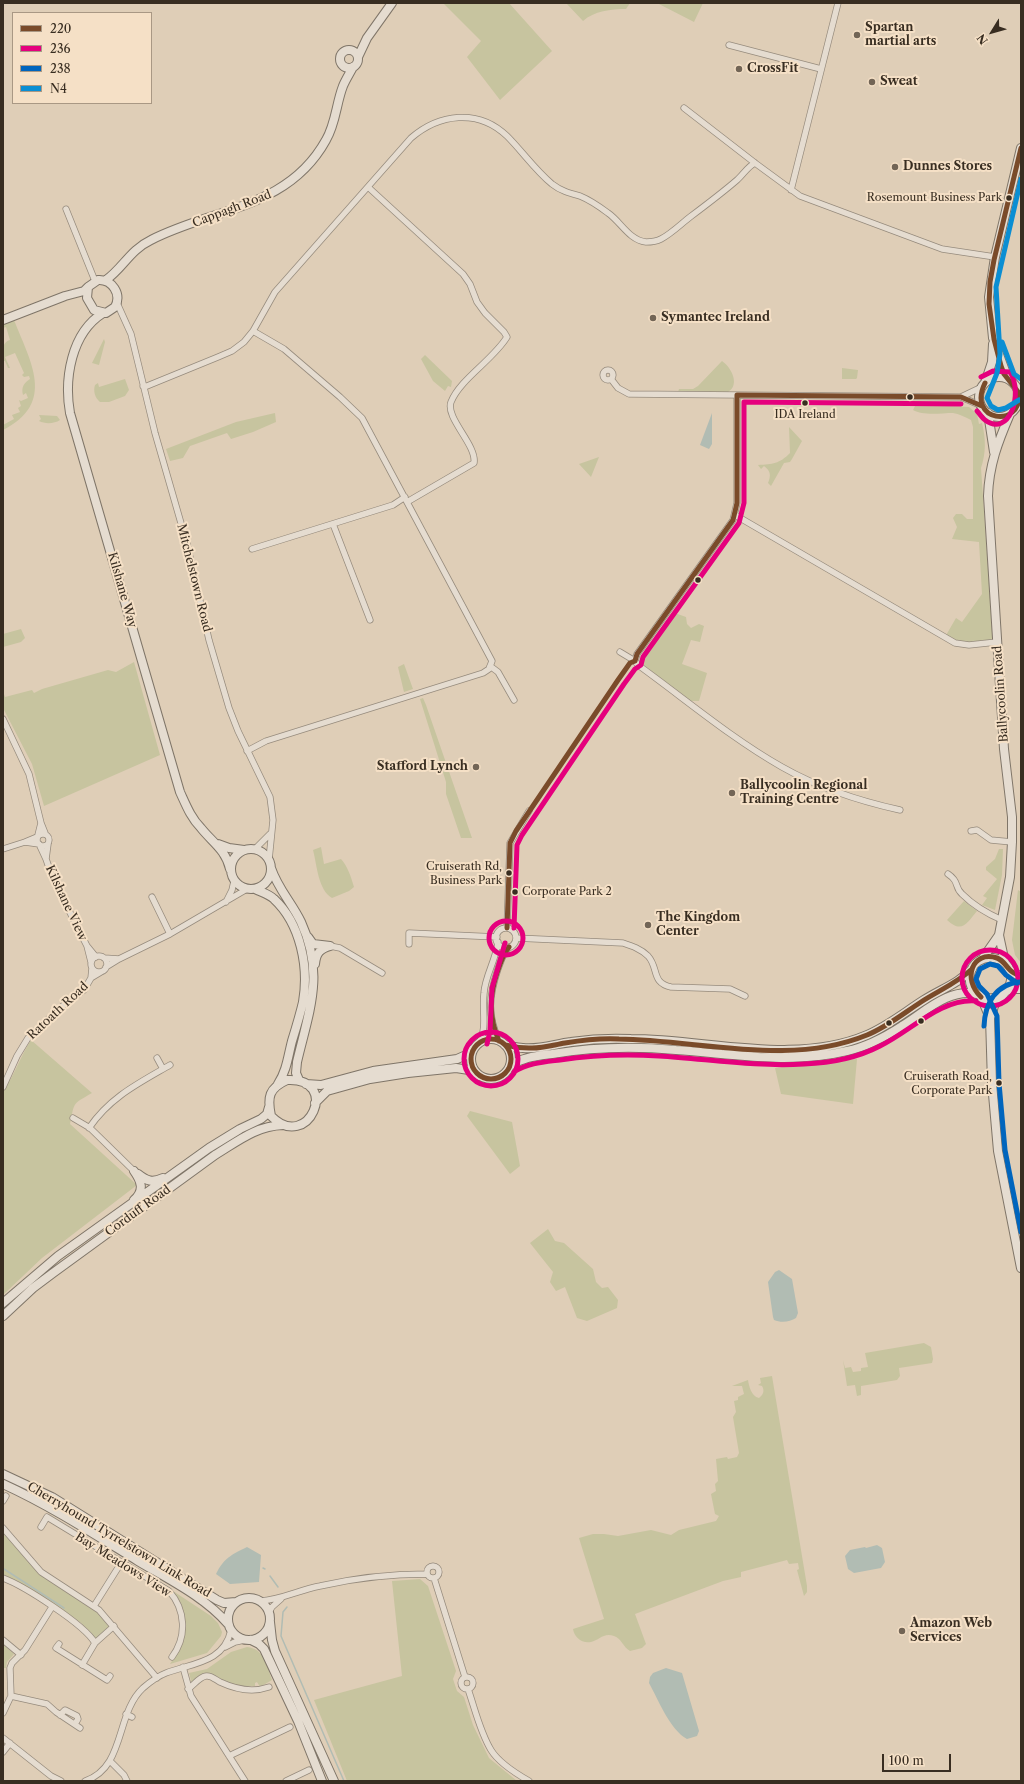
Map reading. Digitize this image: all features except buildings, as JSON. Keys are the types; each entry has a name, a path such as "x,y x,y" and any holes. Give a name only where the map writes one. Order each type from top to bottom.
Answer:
{"street":[{"name":"Cappagh Road","path":"344,84 353,67 357,63 367,38 392,3"},
{"path":"791,190 838,3"},
{"name":"Cappagh Road","path":"115,290 122,263 133,252 151,240 258,200 277,191 307,168 327,139 336,118 344,84 344,66 341,61 341,56 345,52 351,51 367,38"},
{"path":"729,45 821,69"},
{"path":"351,51 355,53 358,58"},
{"path":"344,66 348,68 353,67"},
{"path":"684,108 800,196 942,249 995,257"},
{"path":"143,386 146,383 232,351 244,342 253,331 275,292 411,138 427,126 438,121 455,117 471,118 487,123 502,132 551,182 561,190 598,206 610,214 631,236 638,240 654,241 668,234 734,182 755,163"},
{"path":"982,406 980,397 992,362 993,338 989,297 995,257 1021,148"},
{"path":"252,548 393,505 406,500 474,463 474,456 453,415 450,404 453,397 507,337 477,302 470,284 462,274 368,187"},
{"path":"66,209 95,281"},
{"name":"Cappagh Road","path":"106,280 119,270"},
{"path":"3,320 65,296 78,293 95,281 106,280 110,282 115,290 117,303 106,312"},
{"path":"88,287 87,298 94,310 106,312 122,318"},
{"path":"78,293 87,298"},
{"name":"Mitchelstown Road","path":"117,303 122,318 131,334 143,386 187,544 218,672 229,708 270,797 273,814 269,860"},
{"name":"Kilshane Way","path":"91,306 92,316 75,351 70,369 67,391 70,413 180,792 192,817 200,828 218,844 228,860 230,869"},
{"name":"Kilshane Way","path":"88,326 96,317 106,312"},
{"path":"248,750 266,741 483,673 490,666 492,661 357,412 284,349 253,331"},
{"path":"993,338 1008,379"},
{"path":"611,379 618,388 629,394 961,397 982,406 988,413 999,417 1016,410 1019,397 1018,387 1008,379 998,377 992,378 984,385 961,397"},
{"path":"635,661 637,654 729,528 735,515 737,395"},
{"name":"Ballycoolin Road","path":"983,958 999,935 1010,877 1012,842 988,496 994,453 1016,410"},
{"name":"Ballycoolin Road","path":"988,413 994,453"},
{"path":"735,515 955,643 969,645 997,642"},
{"path":"332,524 370,620"},
{"path":"620,652 635,661 638,665 747,746 783,768 838,793 900,810"},
{"path":"490,666 498,672 514,700"},
{"path":"3,719 29,774 41,823 49,838 48,844 44,846 25,842"},
{"path":"507,928 510,843 529,811"},
{"path":"39,845 37,836 41,823"},
{"path":"971,831 977,830 991,840 1012,842"},
{"path":"3,849 25,842 45,833"},
{"path":"255,849 271,833"},
{"name":"Kilshane View","path":"46,859 48,844"},
{"name":"Kilshane Way","path":"218,844 229,848 245,850"},
{"name":"Kilshane View","path":"39,845 53,879 87,946 92,965"},
{"path":"226,902 232,890 234,881 230,869 234,857 245,850 255,849 261,851 269,860 278,886 294,910 307,936 313,944 340,948 382,973"},
{"path":"119,959 96,957 92,965 95,971 101,972 119,959 170,934 251,889 260,887 268,880 271,868"},
{"path":"948,874 956,879 961,894 984,911 1002,920"},
{"path":"234,881 240,886 273,898 287,916 298,938 304,966 304,991 287,1068 278,1084 270,1094 269,1107 271,1116 283,1125 302,1125 312,1117 315,1109 317,1096 302,1082 296,1073 297,1062 314,995 316,956 319,951 330,946"},
{"path":"152,897 170,934"},
{"path":"278,1084 287,1080 321,1085 373,1071 457,1059 466,1055 480,1042 484,1032 484,991 497,951 497,940 501,929 507,928 514,932 516,938 514,944 509,947 504,954 491,992 491,1019 495,1033 510,1055 510,1066"},
{"path":"409,944 409,933 497,940 502,947 509,947"},
{"name":"Ballycoolin Road","path":"999,935 1007,966"},
{"path":"307,936 314,974"},
{"path":"516,938 623,943 640,949 647,955 653,963 658,980 662,984 670,987 730,989 745,996"},
{"name":"Kilshane View","path":"87,946 96,957"},
{"path":"104,958 107,962 106,967"},
{"path":"990,1018 979,995 970,983 970,976 974,964 983,958 994,958 1021,977"},
{"name":"Ratoath Road","path":"3,1087 17,1056 28,1038 54,1012 84,990 91,978 92,965"},
{"path":"1007,966 1011,978 1005,993 994,1005 990,1018 992,1083 998,1151 1021,1268"},
{"path":"480,1042 490,1039 502,1043 533,1048 583,1041 631,1039 676,1040 783,1050 824,1047 852,1040 877,1030 902,1016 924,1000 959,981 972,969"},
{"name":"Ratoath Road","path":"91,978 101,972"},
{"path":"316,1103 326,1091 370,1079 408,1073 456,1068 469,1070 487,1079 496,1079 505,1074 510,1066 523,1058 561,1052 610,1048 676,1050 787,1059 823,1056 849,1051 877,1040 950,996 963,992 991,999 1012,989 1021,989"},
{"path":"473,1049 471,1055 472,1067 479,1076"},
{"path":"157,1058 163,1069"},
{"path":"89,1128 109,1103 170,1065"},
{"name":"Corduff Road","path":"3,1303 41,1269 190,1162 230,1135 261,1119 267,1114 269,1107"},
{"path":"73,1118 89,1128 134,1171 147,1180 157,1181 190,1162"},
{"name":"Corduff Road","path":"3,1316 33,1288 215,1155 242,1138 264,1127 283,1125"},
{"path":"99,1228 139,1194 141,1182 134,1171"},
{"name":"Cherryhound Tyrrelstown Link Road","path":"3,1474 52,1497 217,1600 224,1603 236,1602"},
{"name":"Cherryhound Tyrrelstown Link Road","path":"3,1484 52,1509 162,1575 213,1608 229,1627"},
{"name":"Bay Meadows View","path":"41,1527 47,1517 169,1591 175,1598 179,1607 183,1624 180,1645 172,1657"},
{"path":"3,1528 41,1572 94,1606 114,1626 157,1678"},
{"path":"94,1606 121,1563"},
{"path":"427,1574 429,1567 437,1567 439,1574 434,1578"},
{"path":"224,1647 229,1637 229,1612 236,1602 248,1598 260,1601 283,1598 318,1586 353,1579 379,1576 427,1574 430,1578 434,1578"},
{"path":"3,1578 81,1626 94,1643"},
{"path":"434,1578 465,1677"},
{"path":"269,1612 272,1607 283,1598"},
{"path":"260,1601 266,1606 269,1612 272,1640 275,1651 334,1781"},
{"path":"3,1713 11,1696 10,1668 12,1663 21,1655 52,1607"},
{"path":"85,1781 96,1776 110,1761 139,1692 157,1678 183,1667 206,1661 224,1647 235,1642 248,1640 264,1634 270,1622"},
{"path":"82,1665 94,1643 114,1626"},
{"path":"229,1627 235,1635 259,1644 264,1649 298,1721 322,1781"},
{"path":"3,1640 21,1655"},
{"path":"59,1644 56,1648 82,1665 107,1680 110,1676"},
{"path":"183,1667 191,1696 245,1781"},
{"path":"188,1689 203,1676 208,1675 234,1688 258,1690 269,1687"},
{"path":"465,1677 461,1681 461,1684 463,1687 468,1689 484,1736 491,1750 508,1767 529,1781"},
{"path":"465,1677 471,1678 474,1681 472,1687 468,1689"},
{"path":"257,1683 258,1690"},
{"path":"11,1696 47,1704 77,1726"},
{"path":"229,1756 285,1732 290,1727"},
{"path":"3,1738 49,1778 61,1781"},
{"path":"3,1752 10,1743"},
{"path":"110,1761 124,1775 127,1781"},
{"path":"286,1781 301,1770 309,1770"}],"shaded area":[{"path":"443,3 509,3 552,51 500,100 467,57 481,41"},
{"path":"566,3 630,3 626,9 603,11 592,15 583,21"},
{"path":"657,3 703,3 694,22"},
{"path":"14,320 32,366 35,380 34,394 30,407 20,419 3,430 3,425 14,419 12,415 20,412 18,408 21,406 19,400 21,401 28,398 26,393 23,395 22,390 30,379 29,376 24,377 22,375 24,373 15,353 5,357 10,368 8,368 5,361 3,361 4,345 10,340 6,327 3,328 3,325"},
{"path":"104,339 105,342 99,365 92,363"},
{"path":"425,355 452,381 451,387 448,386 445,391 433,381 421,359"},
{"path":"722,361 729,368 734,381 732,389 728,392 678,392 679,389 693,389 698,386"},
{"path":"842,368 858,370 857,378 842,379"},
{"path":"125,379 129,390 125,396 109,402 100,402 94,392 95,385 98,383 99,387"},
{"path":"916,404 969,407 977,414 979,424 982,423 985,446 981,468 993,641 964,644 945,637 956,618 962,622 982,594 979,542 952,539 957,527 953,518 956,514 962,514 967,519 973,519 973,427 971,420 953,413 927,414 917,412 913,410"},
{"path":"275,413 276,422 253,432 231,439 227,433 190,446 183,458 170,461 166,449 236,422"},
{"path":"712,413 712,444 709,449 700,445"},
{"path":"39,415 57,416 60,420 52,423 44,423 39,421 41,419"},
{"path":"789,427 802,441 790,462 784,463 771,486 768,483 770,476 768,470 764,466 761,469 758,465 776,463 790,453"},
{"path":"599,457 591,477 579,464"},
{"path":"672,612 686,617 687,624 691,628 699,624 704,626 700,642 691,640 682,664 707,673 699,701 689,701 639,661"},
{"path":"21,629 25,638 21,642 3,647 3,634"},
{"path":"134,662 160,755 44,806 32,764 3,708 3,691 5,697 32,690 34,693 42,689 108,670 116,672"},
{"path":"404,664 413,689 404,692 398,667"},
{"path":"423,698 472,838 461,838 446,794 446,782 420,699"},
{"path":"321,847 324,864 341,859 347,869 354,887 349,891 332,898 324,889 317,870 313,850"},
{"path":"999,849 1003,849 1002,875 995,910 982,905 987,898 983,896 997,879 986,870 986,867 995,859"},
{"path":"1018,890 1021,892 1021,963 1015,955 1012,940"},
{"path":"964,901 977,911 967,923 957,926 947,920"},
{"path":"31,1040 92,1093 77,1102 70,1124 137,1185 42,1258 3,1295 3,1092"},
{"path":"857,1059 853,1104 781,1094 775,1068"},
{"path":"470,1111 512,1122 520,1166 510,1174 467,1116"},
{"path":"548,1229 555,1241 564,1243 593,1269 596,1282 602,1288 608,1287 618,1300 617,1308 587,1321 577,1318 565,1287 556,1291 550,1282 553,1272 530,1243"},
{"path":"779,1270 792,1279 798,1313 796,1318 785,1322 774,1320 768,1282 775,1272"},
{"path":"924,1343 931,1347 933,1359 932,1363 899,1368 900,1376 897,1380 861,1386 861,1395 857,1396 855,1385 847,1386 843,1360 845,1368 851,1367 853,1372 861,1371 861,1368 868,1367 865,1353"},
{"path":"772,1376 807,1592 804,1596 797,1570 799,1569 798,1563 789,1564 787,1560 741,1572 741,1577 723,1581 635,1614 646,1644 642,1648 630,1651 619,1639 610,1635 591,1642 585,1642 579,1639 575,1635 573,1629 604,1619 579,1538 593,1534 618,1536 651,1530 671,1535 679,1530 716,1521 719,1516 715,1514 711,1494 716,1491 715,1484 718,1481 716,1459 737,1457 739,1453 733,1417 736,1412 734,1401 738,1400 738,1397 744,1394 742,1386 732,1386 748,1380 752,1393 759,1398 763,1391 762,1386 758,1385 761,1383 760,1378"},
{"path":"3,1530 40,1573 96,1609 111,1625 96,1639 81,1623 50,1602 3,1576"},
{"path":"877,1545 882,1548 885,1562 881,1568 854,1573 848,1569 845,1556 850,1550"},
{"path":"247,1547 261,1555 259,1582 230,1584 216,1574 228,1558"},
{"path":"420,1579 428,1586 456,1671 453,1679 457,1691 464,1697 473,1725 489,1758 517,1781 347,1781 314,1700 402,1676 392,1581"},
{"path":"173,1591 211,1616 218,1623 222,1632 221,1636 207,1653 170,1664 181,1645 185,1628 182,1611"},
{"path":"3,1644 14,1654 7,1662 6,1668 3,1668"},
{"path":"247,1647 253,1648 262,1655 267,1664 272,1680 260,1687 257,1682 255,1683 255,1686 236,1687 210,1674 192,1684 189,1673 207,1669 231,1652"},
{"path":"666,1668 682,1673 699,1731 697,1736 687,1739 675,1729 665,1714 649,1683 650,1677 653,1673"}],"waterway":[{"path":"4,1569 64,1608"},
{"path":"270,1576 278,1587"},
{"path":"287,1607 283,1612 281,1636 344,1781"}],"transit line":[{"name":"220","path":"985,383 981,396 983,406 988,413 996,416 1005,416 1012,412 1018,405 1019,393 1004,374 1001,366 994,339 989,304 990,282 994,260 1021,148"},
{"name":"N4","path":"1019,400 1006,408 998,410 991,406 987,398 997,373 1000,354 996,287 1021,179"},
{"name":"N4","path":"1002,342 1014,374 1021,379"},
{"name":"236","path":"977,411 985,420 994,424 1001,423 1007,419 1015,402 1014,381 1010,372 993,371 981,377"},
{"name":"220","path":"507,928 510,843 516,831 618,680 630,663 635,661 637,654 733,520 737,503 737,395 961,397 982,406"},
{"name":"236","path":"514,928 517,845 522,835 624,684 635,669 641,665 643,657 739,523 744,503 744,402 961,404"},
{"name":"236","path":"506,921 518,926 523,938 518,950 506,955 494,950 489,938 494,926 506,921"},
{"name":"236","path":"487,1044 490,1031 492,988 505,943"},
{"name":"220","path":"499,1041 493,1024 491,999 499,966 509,947"},
{"name":"236","path":"990,950 1001,952 1010,958 1016,967 1018,978 1016,989 1010,998 1001,1004 990,1006 979,1004 970,998 964,989 962,978 964,967 970,958 979,952 990,950"},
{"name":"220","path":"981,997 975,990 971,975 972,968 981,958 997,958 1011,971 1021,977"},
{"name":"238","path":"1017,983 1006,975 998,966 990,964 980,969 976,979 979,986 987,994 997,1016 999,1083 1005,1150 1021,1232"},
{"name":"220","path":"505,1045 520,1048 538,1048 578,1041 612,1039 650,1040 776,1051 807,1049 837,1044 867,1035 895,1020 921,1002 954,983 972,969"},
{"name":"238","path":"984,1026 987,1010 993,996 1004,986 1020,982"},
{"name":"236","path":"514,1072 530,1065 542,1062 610,1055 659,1056 786,1065 833,1061 853,1057 880,1046 892,1040 938,1010 963,1001 976,1001"},
{"name":"236","path":"486,1032 496,1032 506,1036 514,1044 518,1054 518,1059 518,1064 514,1074 506,1082 496,1086 486,1086 476,1082 468,1074 464,1064 464,1054 468,1044 476,1036 486,1032"},
{"name":"220","path":"495,1039 502,1042 508,1048 511,1059 510,1067 502,1076 495,1079 487,1079 480,1076 472,1067 471,1055 474,1048 483,1040 495,1039"}],"place":[{"name":"Spartan martial arts","path":"857,35"},
{"name":"CrossFit","path":"739,69"},
{"name":"Sweat","path":"872,82"},
{"name":"Dunnes Stores","path":"895,167"},
{"name":"Rosemount Business Park","path":"1009,198"},
{"name":"Symantec Ireland","path":"653,318"},
{"name":"IDA Ireland","path":"805,403"},
{"name":"Stafford Lynch","path":"476,767"},
{"name":"Ballycoolin Regional Training Centre","path":"732,793"},
{"name":"Cruiserath Rd, Business Park","path":"509,873"},
{"name":"Corporate Park 2","path":"515,892"},
{"name":"The Kingdom Center","path":"648,925"},
{"name":"Cruiserath Road, Corporate Park","path":"999,1083"},
{"name":"Amazon Web Services","path":"902,1631"}]}
